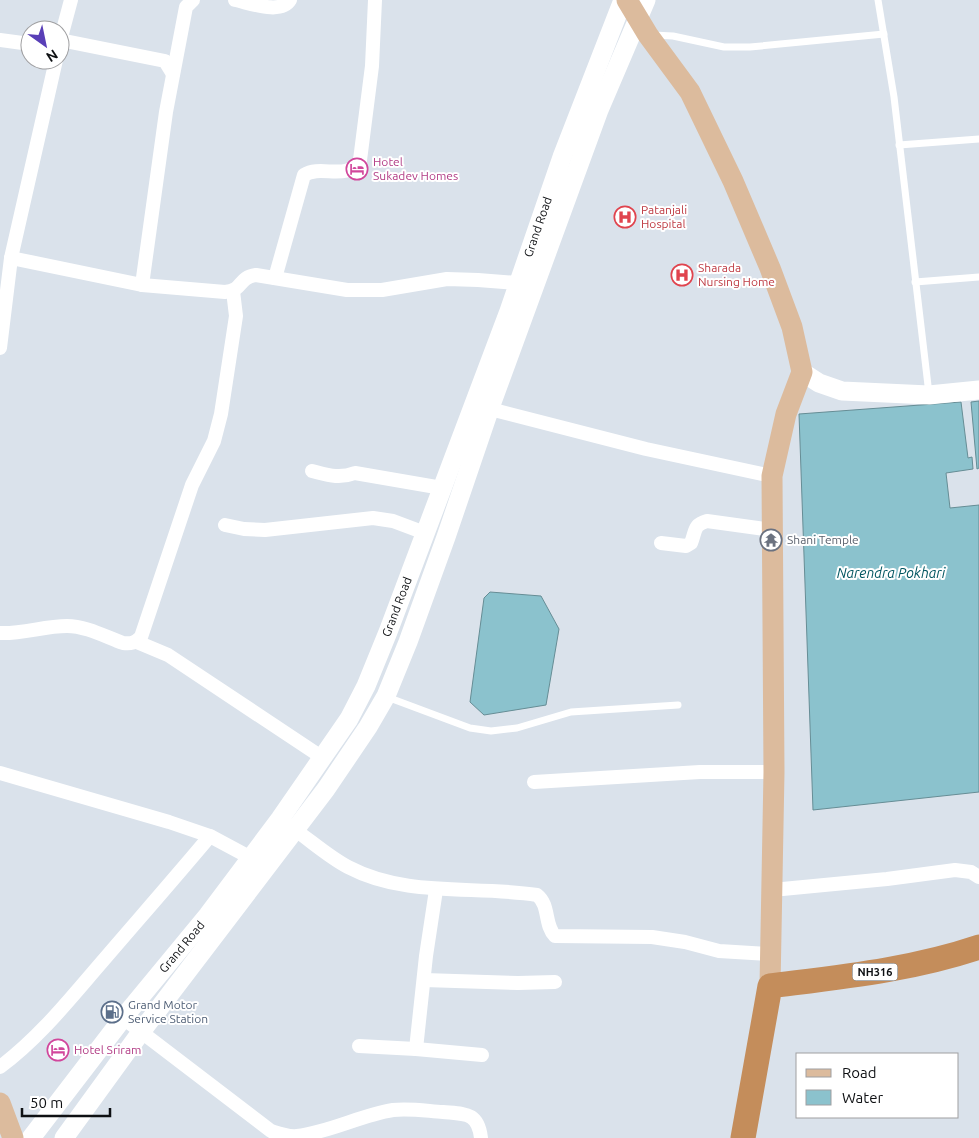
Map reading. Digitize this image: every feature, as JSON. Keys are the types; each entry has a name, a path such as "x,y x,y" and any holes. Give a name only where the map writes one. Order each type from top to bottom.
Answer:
{"highway":[{"name":"NH316","path":"770,986 881,972 930,962 979,947"},
{"path":"743,1138 770,986"}],"main road":[{"name":"Grand Road","path":"31,1138 123,1018 208,915 280,819 349,719 366,686 425,533 518,283 562,157 623,0"},
{"path":"627,0 644,18 690,92 733,181 770,268 792,327 802,372 786,414 772,476 774,772 770,986"},
{"name":"Grand Road","path":"64,1138 141,1032 332,781 386,696 443,546 490,409 599,110 644,18"},
{"path":"802,372 819,383 842,391 929,395 979,390"},
{"path":"0,1103 13,1138"}],"street":[{"path":"66,20 71,0"},
{"path":"142,285 149,227 173,74 186,7 193,0"},
{"path":"235,0 278,9 287,5 290,0"},
{"path":"275,278 304,175 316,171 350,170 360,160 372,66 375,0"},
{"path":"0,40 20,43"},
{"path":"70,43 165,61 173,74"},
{"path":"0,348 5,274 11,258 54,70"},
{"path":"11,258 142,285 225,292 233,291 239,287 248,276 256,275 347,290 382,290 447,279 518,283"},
{"path":"0,633 11,634 67,626 80,627 123,643 131,644 137,642 192,485 214,440 236,316 233,291"},
{"path":"490,409 646,450 772,476"},
{"path":"312,471 336,477 346,477 355,474 442,488"},
{"path":"225,525 244,529 265,530 373,518 394,521 425,533"},
{"path":"661,543 686,546 691,543 695,529 700,523 707,521 772,530"},
{"path":"137,642 168,655 323,758"},
{"path":"534,782 700,772 774,772"},
{"path":"0,773 134,810 210,836 251,858"},
{"path":"280,819 348,866 372,876 406,885 436,890 537,895 543,902 550,929 555,936 652,938 685,942 719,951 770,954"},
{"path":"0,1068 21,1052 47,1025 169,886 210,836"},
{"path":"772,890 887,879 955,870 971,872 979,877"},
{"path":"416,1049 427,947 436,890"},
{"path":"424,980 510,983 555,982"},
{"path":"123,1018 271,1131 283,1135 296,1136 375,1114 394,1110 408,1110 464,1114 473,1117 478,1123 481,1138"},
{"path":"359,1046 482,1055"}],"lane":[{"path":"878,0 894,97 929,395"},
{"path":"644,18 673,36 724,47 750,47 884,34"},
{"path":"899,145 979,139"},
{"path":"915,282 979,277"},
{"path":"386,696 470,728 491,731 517,728 571,712 678,706"}],"water":[{"path":"979,401 979,468 977,469 971,402"},
{"name":"Narendra Pokhari","path":"961,402 968,458 972,457 973,469 946,473 950,508 979,505 979,792 813,810 799,414"},
{"path":"490,592 541,596 559,629 546,705 484,715 470,702 484,598"}],"place":[{"name":"Hotel Sukadev Homes","path":"357,169"},
{"name":"Patanjali Hospital","path":"625,217"},
{"name":"Sharada Nursing Home","path":"682,275"},
{"name":"Shani Temple","path":"771,540"},
{"name":"Grand Motor Service Station","path":"112,1012"},
{"name":"Hotel Sriram","path":"58,1050"}]}
